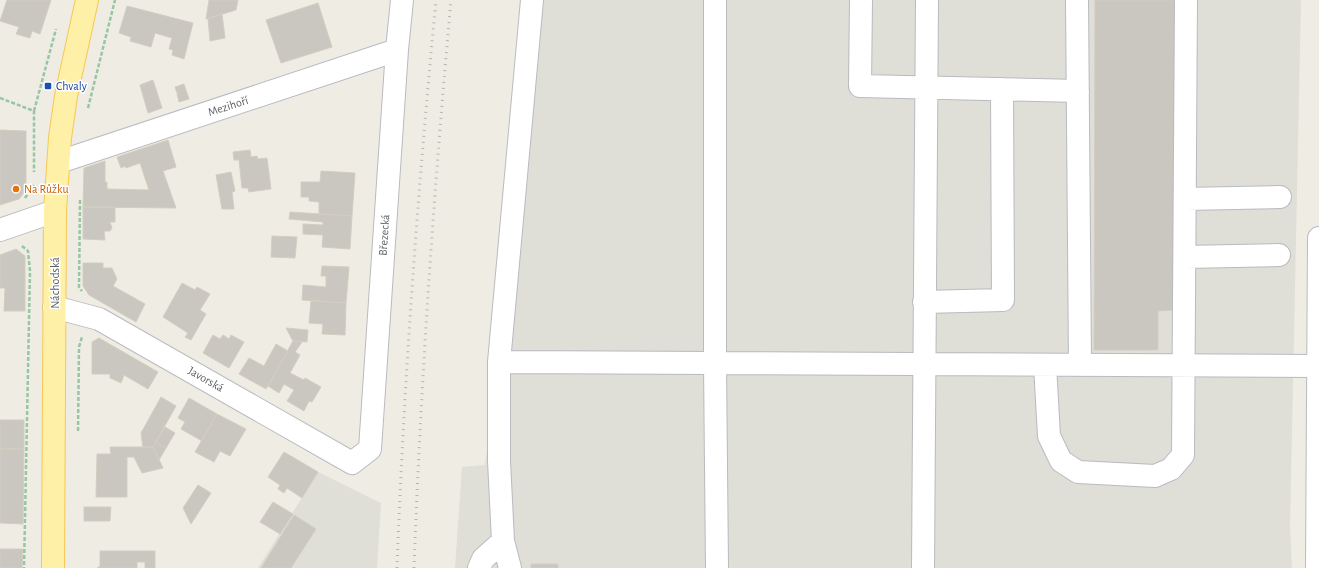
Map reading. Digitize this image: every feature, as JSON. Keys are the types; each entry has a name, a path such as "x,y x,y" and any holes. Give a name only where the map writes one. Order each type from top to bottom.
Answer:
{"main road":[{"name":"Náchodská","path":"53,568 55,211 60,138 66,96 87,0"}],"street":[{"name":"Březecká","path":"352,463 370,449 397,50 402,0"},
{"path":"510,568 503,541 499,461 499,362 532,0"},
{"path":"715,0 715,363 717,568"},
{"path":"860,0 860,86 1078,91"},
{"path":"923,568 927,0"},
{"path":"1077,0 1080,365"},
{"path":"1045,365 1049,436 1061,461 1078,472 1155,476 1171,469 1183,454 1185,366 1186,0"},
{"name":"Mezihoří","path":"58,162 397,50"},
{"path":"924,302 1004,300 1002,89"},
{"path":"1185,199 1280,197"},
{"path":"0,230 55,211"},
{"path":"1317,568 1317,366 1319,238"},
{"path":"1185,257 1279,255"},
{"name":"Javorská","path":"54,307 99,318 352,463"},
{"path":"499,362 1317,366"},
{"path":"479,568 483,559 503,541"}],"path":[{"path":"87,113 115,0"},
{"path":"24,200 34,187 34,111 58,22"},
{"path":"0,98 34,111"},
{"path":"80,196 79,287 84,293"},
{"path":"20,245 28,251 30,271 24,568"},
{"path":"78,435 79,347 82,337 90,333 99,318"}],"shaded area":[{"path":"544,0 1301,0 1290,528 1292,568 455,568 462,467 485,465"},
{"path":"318,472 381,503 377,568 258,568"}],"building":[{"path":"7,0 51,0 40,34 32,31 30,38 16,34 19,27 0,21"},
{"path":"209,0 238,0 236,10 206,19"},
{"path":"1095,0 1177,0 1176,310 1158,311 1158,350 1094,350"},
{"path":"318,3 332,47 281,63 266,20"},
{"path":"127,6 193,23 184,59 172,55 173,50 169,49 172,38 155,33 151,47 130,41 131,37 119,33"},
{"path":"222,14 225,38 210,41 208,19"},
{"path":"153,80 162,108 148,113 140,85"},
{"path":"184,84 189,99 179,102 178,93 175,87"},
{"path":"0,130 26,131 26,190 19,199 0,205"},
{"path":"168,140 176,167 163,171 176,208 83,207 84,168 105,161 105,182 107,182 107,189 149,190 140,163 126,168 125,166 121,168 117,157"},
{"path":"250,150 251,157 257,156 258,159 267,158 271,189 249,192 248,188 242,188 239,160 234,160 233,152"},
{"path":"321,171 355,173 352,216 319,214 319,202 309,201 309,197 301,197 301,182 320,182"},
{"path":"231,172 235,191 232,192 234,209 222,209 216,175"},
{"path":"83,207 115,207 115,222 110,222 112,228 110,231 104,231 105,240 83,239"},
{"path":"290,212 352,216 350,249 322,247 323,235 303,234 303,224 323,225 323,222 289,219"},
{"path":"272,236 297,237 295,258 271,257"},
{"path":"16,249 25,256 25,311 4,311 5,288 0,288 0,255"},
{"path":"83,263 103,263 103,268 112,268 117,279 113,286 145,304 136,322 89,295 83,286"},
{"path":"322,266 349,267 346,303 302,300 303,285 326,287 326,276 321,276"},
{"path":"182,283 195,290 197,287 210,294 200,310 206,314 191,340 185,337 188,333 163,317"},
{"path":"311,301 346,303 345,335 322,334 323,324 309,323"},
{"path":"286,328 308,330 307,342 293,341"},
{"path":"213,335 220,339 223,335 229,339 231,335 244,342 229,368 203,353"},
{"path":"99,338 158,372 148,389 124,375 121,383 110,378 110,374 92,374 92,342"},
{"path":"293,341 302,342 295,352 300,355 290,373 304,380 305,378 321,387 312,402 309,401 304,411 287,401 294,390 284,384 279,393 268,386"},
{"path":"276,344 288,351 266,389 239,374 249,358 264,366"},
{"path":"161,397 176,406 153,447 143,448 141,433"},
{"path":"189,398 217,414 202,441 181,429 185,422 178,418"},
{"path":"217,414 246,429 230,456 220,451 214,462 195,452"},
{"path":"0,420 24,420 24,449 0,449"},
{"path":"165,427 175,433 166,448 156,442"},
{"path":"156,442 166,448 159,460 153,447"},
{"path":"110,447 153,447 163,468 142,473 134,457 127,457 127,497 96,497 97,454 111,454"},
{"path":"0,449 24,449 23,524 0,523"},
{"path":"284,452 318,472 302,498 287,488 284,493 278,489 280,485 268,477"},
{"path":"198,485 211,493 191,524 183,508"},
{"path":"273,502 293,514 280,534 260,522"},
{"path":"84,507 111,507 110,521 84,521"},
{"path":"294,515 316,529 291,568 261,568"},
{"path":"0,549 23,549 22,568 0,568"},
{"path":"100,551 155,551 155,568 145,568 145,562 137,562 137,568 97,568 100,566"},
{"path":"531,564 558,564 558,568 531,568"}],"railway":[{"path":"397,568 412,284 436,0"},
{"path":"414,568 420,426 429,284 451,0"}],"place":[{"name":"Chvaly","path":"48,86"},
{"name":"Na Růžku","path":"16,189"}]}
